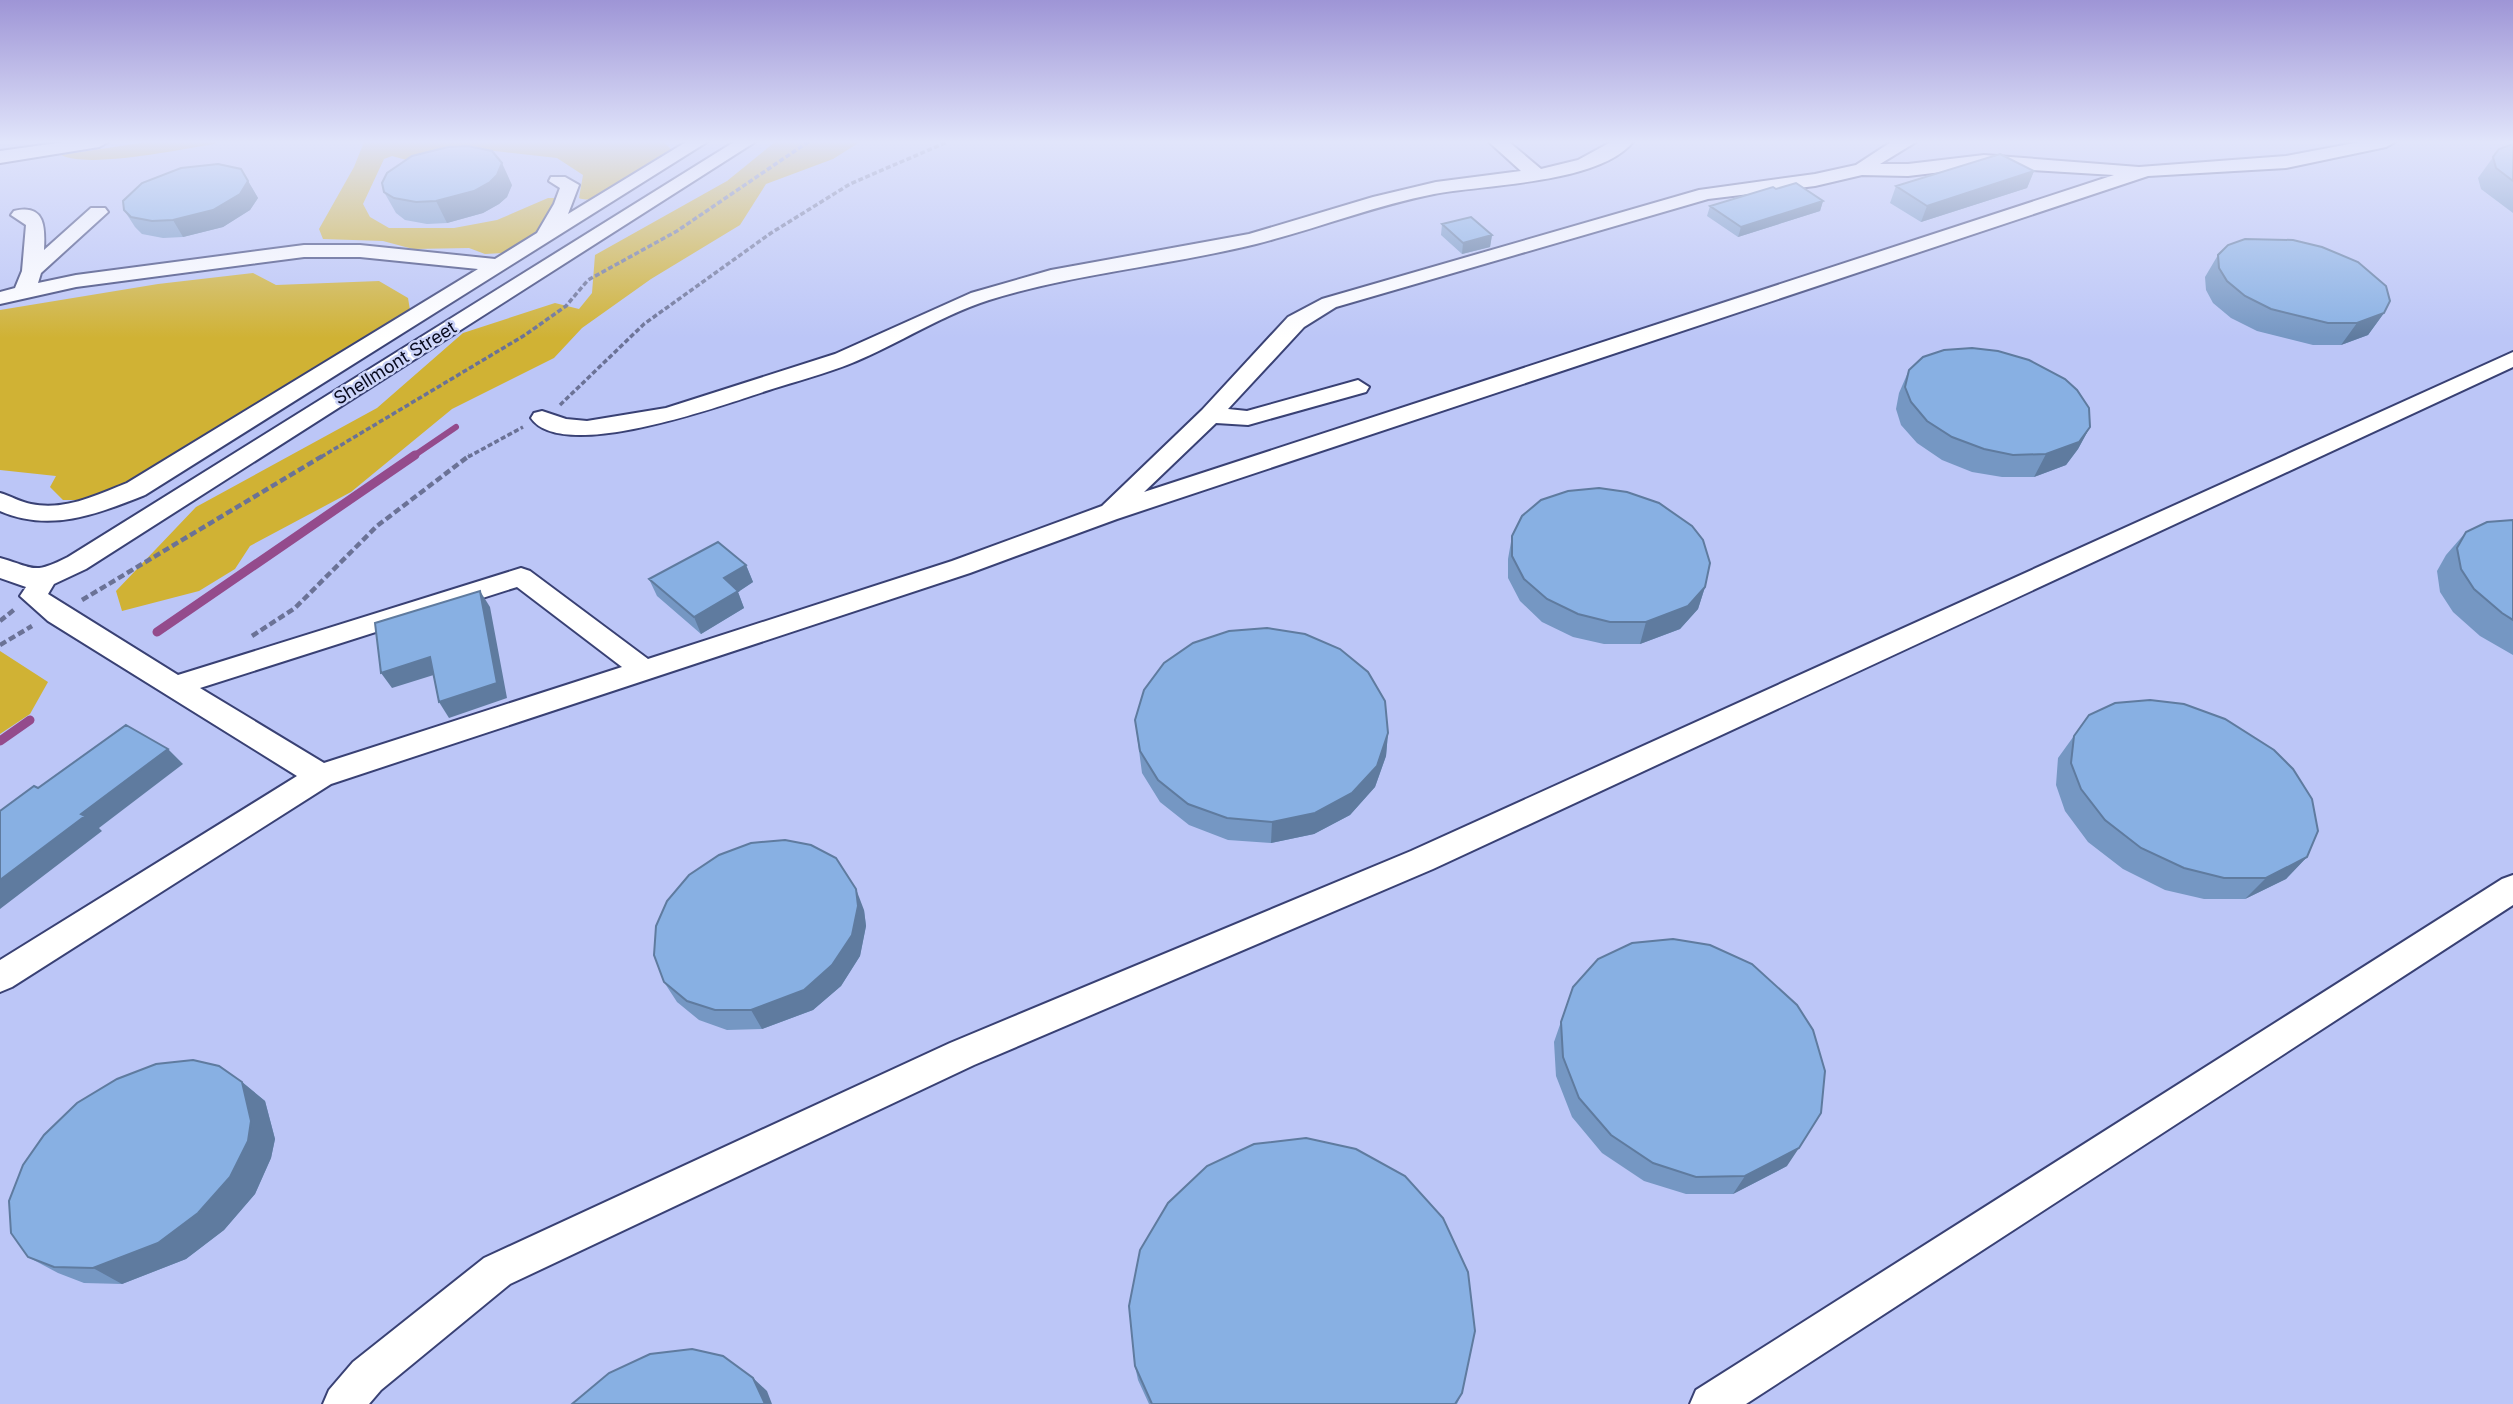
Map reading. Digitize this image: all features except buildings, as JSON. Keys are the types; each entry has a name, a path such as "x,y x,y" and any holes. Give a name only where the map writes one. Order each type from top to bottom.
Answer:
{"street":[{"path":"545,237 562,208"},
{"path":"0,501 21,512 39,516 82,510 136,489 592,208"},
{"name":"Shellmont Street","path":"43,580 77,563 642,208"},
{"path":"542,418 562,426 587,428 625,424 671,414 843,359 978,297 1058,274 1252,239 1358,208"},
{"path":"1108,513 1210,415 1296,322 1329,303 1659,208"},
{"path":"0,976 321,775 961,567 1108,513 2038,208"},
{"path":"0,298 29,281 98,212"},
{"path":"21,215 36,223 29,281"},
{"path":"29,281 76,281 304,251 360,251 499,265"},
{"path":"343,1404 367,1376 496,1270 962,1054 1422,860 2513,359"},
{"path":"1210,415 1248,418 1359,387"},
{"path":"0,566 21,578 43,580 33,596 321,775"},
{"path":"175,686 522,577 644,670"},
{"path":"1710,1404 2513,888"}],"path":[{"path":"75,604 525,335 566,306 588,280 677,231 712,208"},
{"path":"0,645 33,626"}],"shaded area":[{"path":"331,208 365,208 370,217 389,228 454,228 497,220 526,208 552,208 541,226 526,243 503,253 485,254 469,248 413,249 383,241 323,239 319,229"},
{"path":"680,208 751,208 740,225 651,279 582,328 554,358 452,409 351,492 250,546 235,569 199,591 122,611 116,591 196,507 377,408 463,333 555,303 579,309 592,293 595,255"},
{"path":"253,273 276,285 379,281 408,298 410,310 343,355 151,471 86,500 63,500 50,487 56,476 0,470 0,310 158,284"},
{"path":"0,651 48,682 30,714 0,734"}],"waterway":[{"path":"412,457 456,427"},
{"path":"157,632 415,455"},
{"path":"0,741 30,720"}]}
